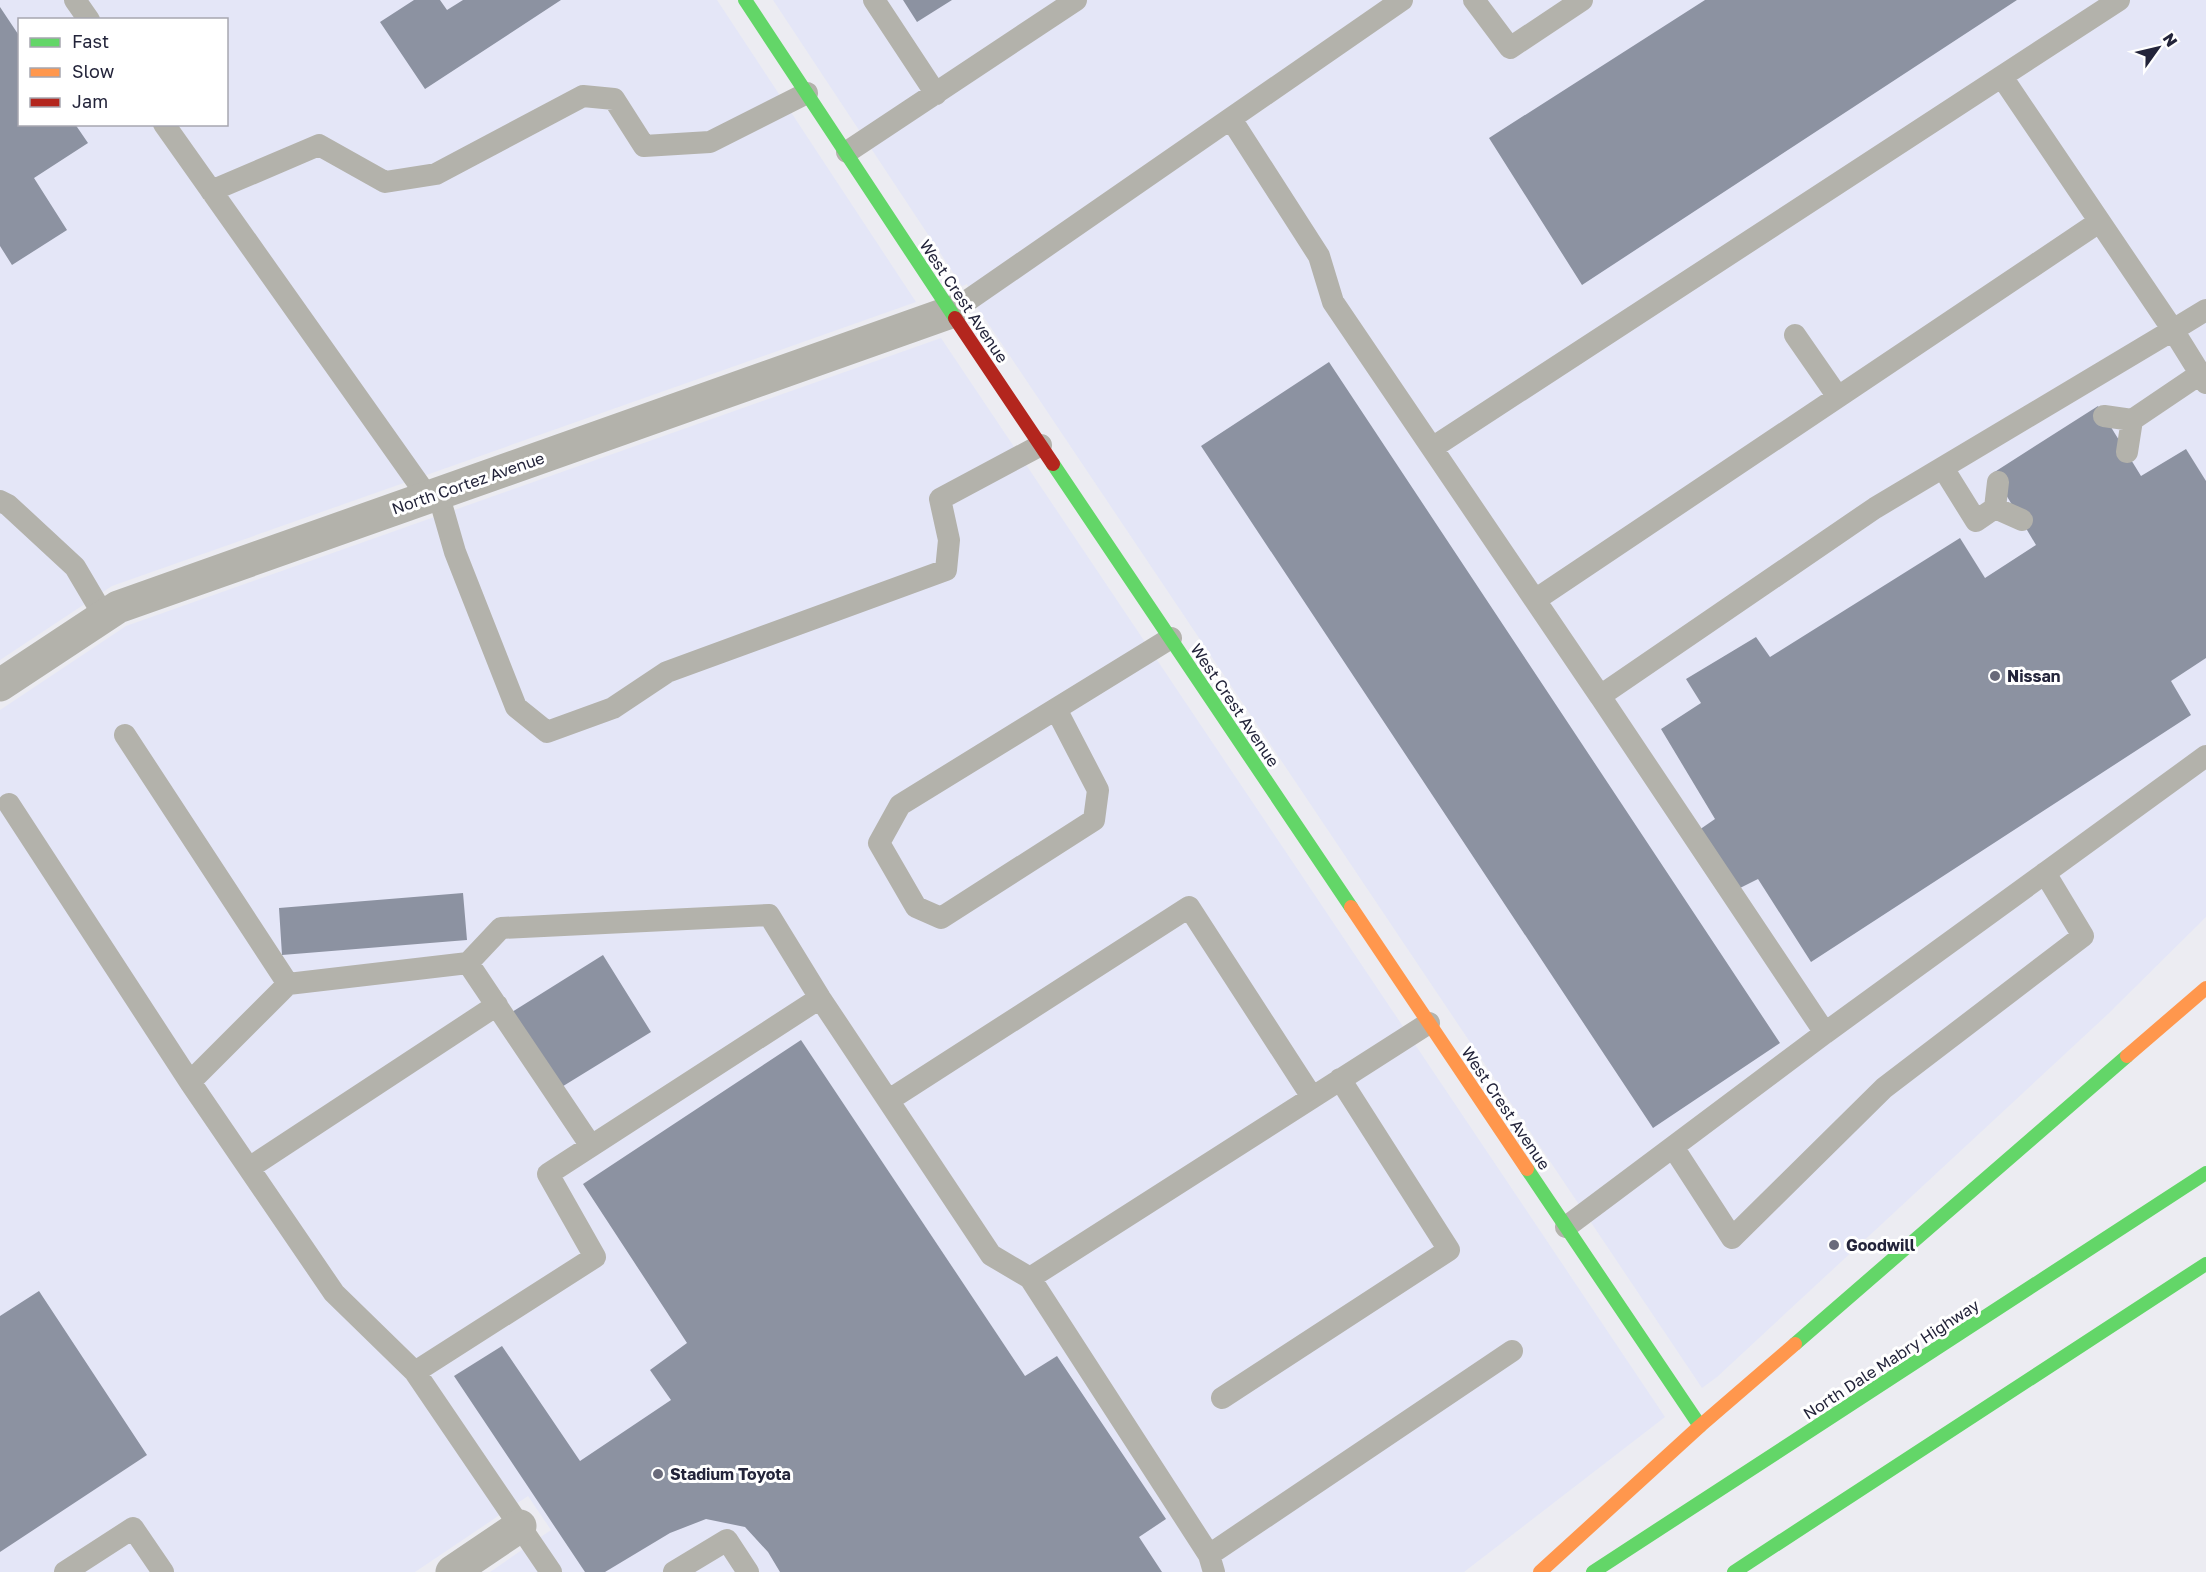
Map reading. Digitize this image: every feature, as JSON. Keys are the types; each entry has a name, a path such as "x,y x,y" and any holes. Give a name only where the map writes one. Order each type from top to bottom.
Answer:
{"main road":[{"name":"West Crest Avenue","path":"745,0 951,312 1700,1426"},
{"path":"1540,1572 1700,1426 2206,988"},
{"name":"North Dale Mabry Highway","path":"1593,1572 2206,1173"},
{"path":"1734,1572 2206,1264"}],"street":[{"name":"North Cortez Avenue","path":"0,685 117,607 951,312"},
{"path":"452,1572 520,1526"}],"lane":[{"path":"75,0 88,18"},
{"path":"874,0 936,94"},
{"path":"847,152 1076,0"},
{"path":"951,312 1402,0"},
{"path":"1474,0 1510,48 1582,0"},
{"path":"1432,448 2118,0"},
{"path":"2002,76 2203,378 2117,423 2127,452"},
{"path":"211,191 319,145 385,182 436,174 583,96 614,99 644,146 710,142 807,93"},
{"path":"1231,119 1319,256 1334,302 1825,1033"},
{"path":"165,126 433,495 516,707 547,732 613,708 667,672 946,570 949,540 940,499 1041,445"},
{"path":"1535,600 2099,222"},
{"path":"1600,696 1875,508 2206,310"},
{"path":"1795,335 1838,397"},
{"path":"1942,468 1976,521 2001,496 2022,520"},
{"path":"0,501 8,505 75,567 104,616"},
{"path":"1056,710 1098,790 1094,820 941,918 916,908 879,843 900,805 1171,638"},
{"path":"125,735 288,984"},
{"path":"1566,1227 1825,1033 2206,756"},
{"path":"9,804 190,1082 334,1293 416,1372 551,1572"},
{"path":"1673,1148 1732,1238 1884,1088 2083,936 2045,873"},
{"path":"889,1100 1189,907 1312,1097"},
{"path":"190,1082 288,984 468,963 501,928 769,915 820,998 991,1255 1029,1278 1211,1564 1512,1351"},
{"path":"468,963 591,1146"},
{"path":"416,1372 595,1257 548,1174 820,998"},
{"path":"249,1168 497,1005"},
{"path":"1029,1278 1429,1023"},
{"path":"1222,1398 1449,1250 1340,1079"},
{"path":"65,1572 133,1528 163,1572"},
{"path":"674,1572 727,1540 748,1572"}],"shaded area":[{"path":"0,0 717,0 916,302 112,586 0,660"},
{"path":"773,0 2206,0 2206,917 2108,1014 1717,1377 1702,1388 973,301 967,284 962,286"},
{"path":"941,338 1665,1417 1464,1572 490,1572 551,1530 528,1496 415,1572 0,1572 0,710 126,626"}],"building":[{"path":"414,0 440,0 447,10 463,0 561,0 425,89 380,22"},
{"path":"903,0 952,0 917,22"},
{"path":"1705,0 2017,0 1582,285 1489,138"},
{"path":"0,7 18,34 18,126 76,126 88,143 34,178 67,230 12,265 0,246"},
{"path":"1329,362 1780,1043 1653,1128 1201,446"},
{"path":"2098,406 2141,476 2186,449 2206,481 2206,658 2171,681 2191,715 1811,962 1758,879 1736,890 1699,830 1715,819 1661,729 1701,703 1686,679 1756,637 1770,657 1960,538 1985,578 2036,545 1993,473"},
{"path":"463,893 467,940 282,955 279,908"},
{"path":"603,955 651,1032 560,1088 512,1012"},
{"path":"801,1040 1025,1376 1057,1356 1166,1519 1139,1537 1162,1572 780,1572 768,1552 745,1527 706,1519 670,1533 605,1572 585,1572 454,1376 502,1346 580,1461 671,1400 650,1370 687,1343 583,1184"},
{"path":"39,1291 147,1455 0,1552 0,1316"}],"traffic: fast":[{"path":"745,0 955,318"},
{"path":"1053,464 1351,907"},
{"path":"1795,1344 2127,1056"},
{"path":"1527,1169 1700,1426"},
{"path":"1593,1572 2206,1173"},
{"path":"1734,1572 2206,1264"}],"traffic: slow":[{"path":"1351,907 1527,1169"},
{"path":"2127,1056 2206,988"},
{"path":"1540,1572 1700,1426 1795,1344"}],"traffic: jam":[{"path":"955,318 1053,464"}],"place":[{"name":"Nissan","path":"1995,676"},
{"name":"Goodwill","path":"1834,1245"},
{"name":"Stadium Toyota","path":"658,1474"}]}
